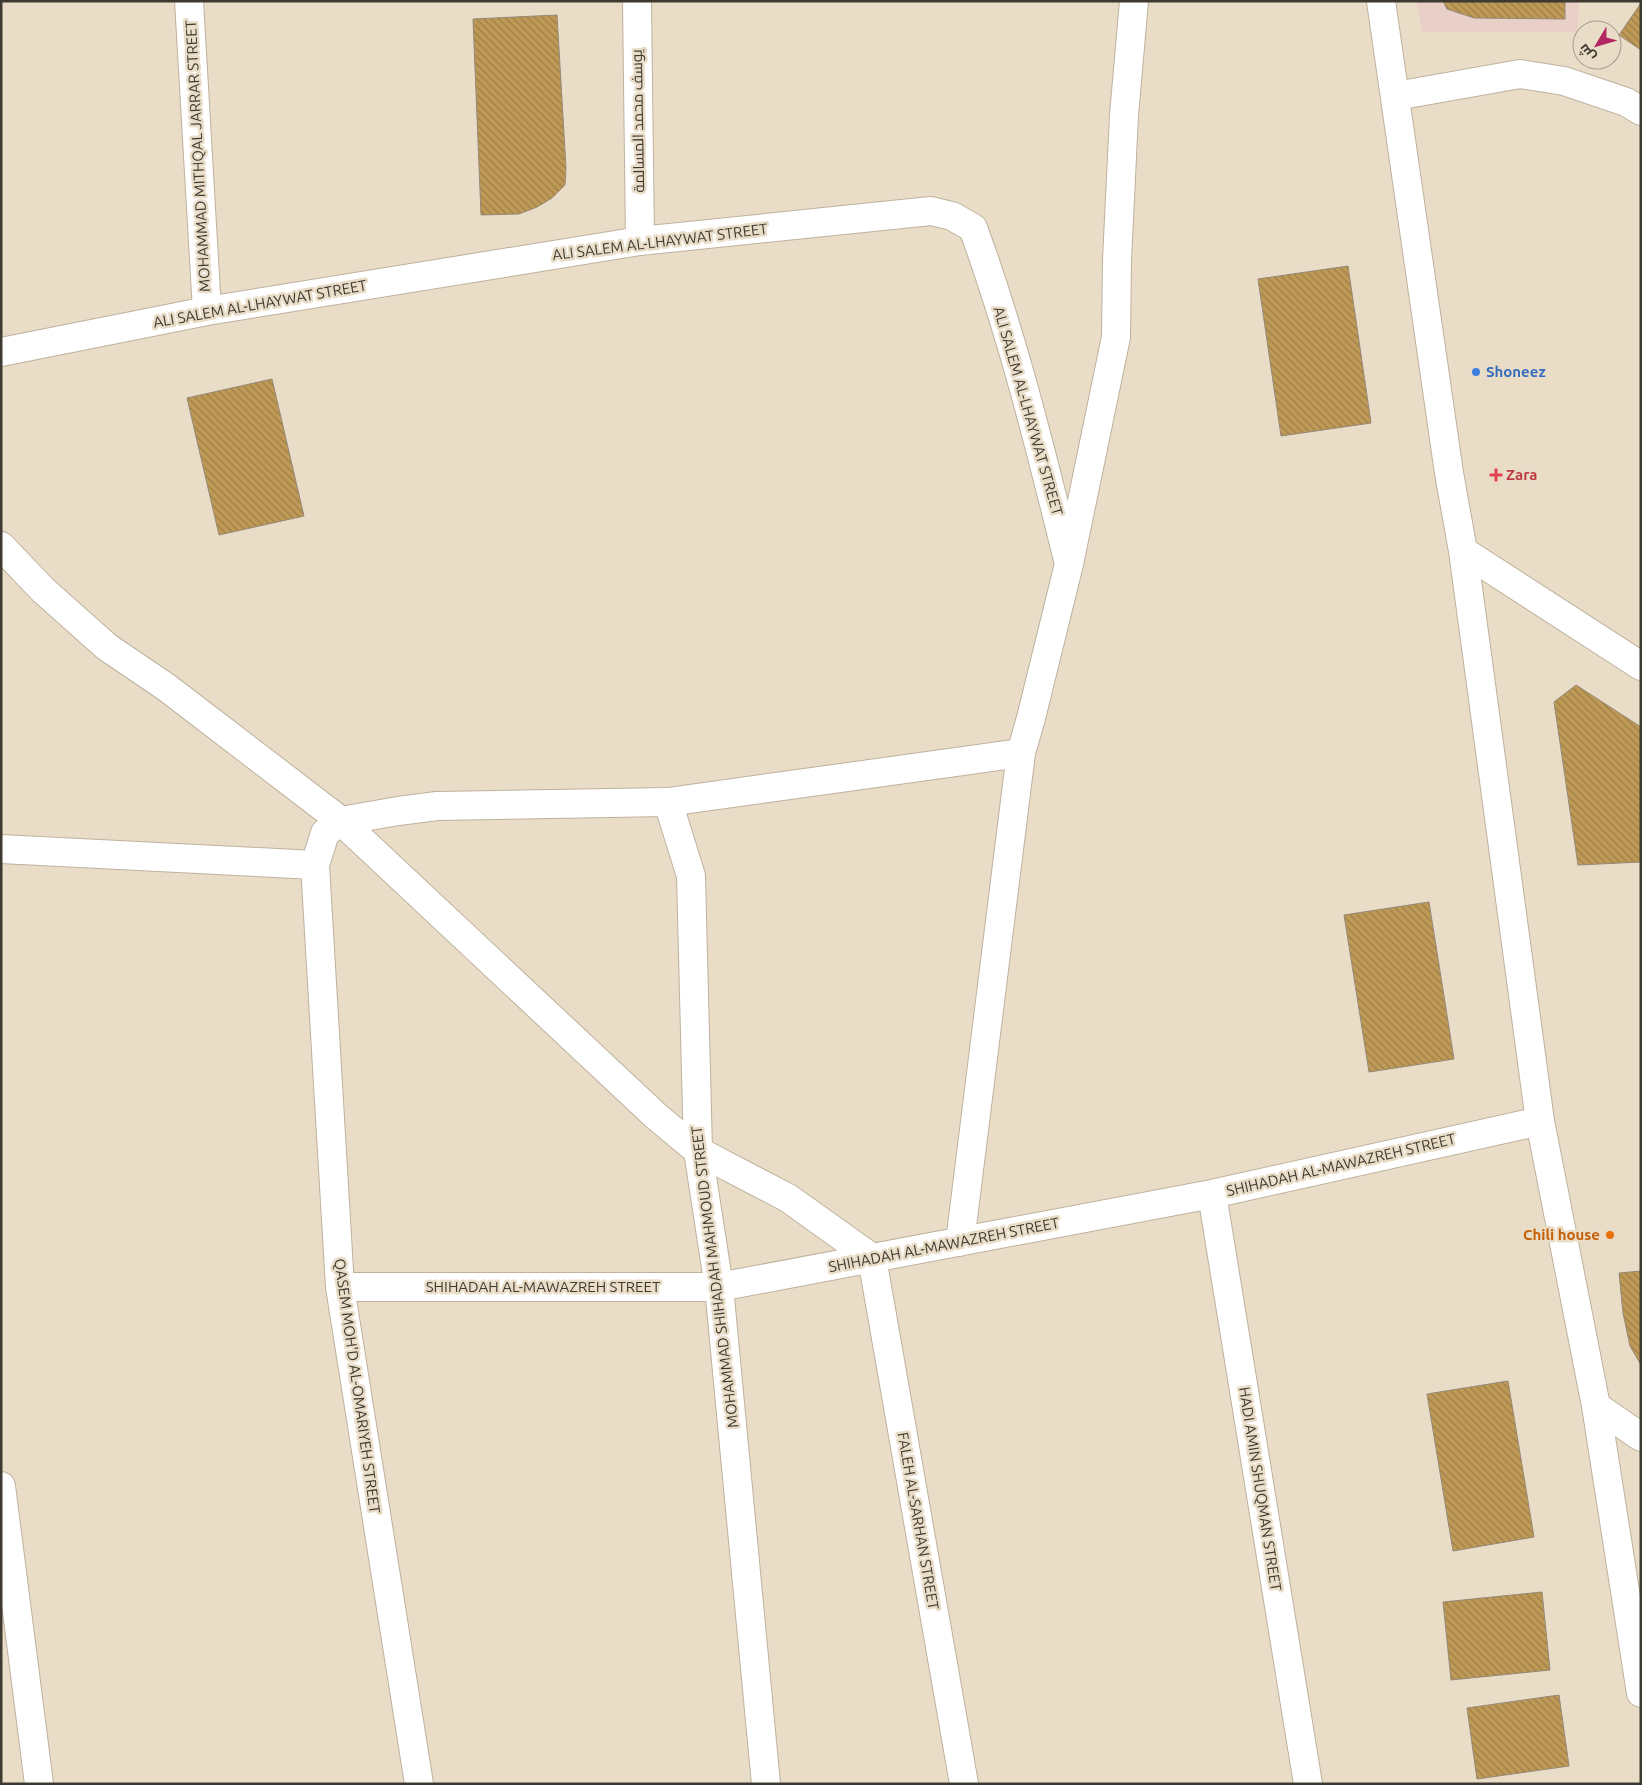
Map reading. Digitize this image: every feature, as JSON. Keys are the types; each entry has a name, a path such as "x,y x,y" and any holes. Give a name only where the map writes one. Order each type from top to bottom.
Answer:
{"street":[{"name":"MOHAMMAD MITHQAL JARRAR STREET","path":"189,1 207,311"},
{"name":"يوسف محمد المسالمة","path":"637,1 640,241"},
{"path":"960,1242 1021,753 1069,564 1116,337 1117,260 1124,115 1134,1"},
{"path":"1381,1 1449,473 1463,551 1540,1121 1596,1406 1641,1693"},
{"path":"1396,96 1520,74 1564,82 1626,102 1641,111"},
{"name":"ALI SALEM AL-LHAYWAT STREET","path":"1,352 207,311 640,241 931,211 952,216 973,228 984,257 1028,401 1069,564"},
{"path":"1,546 43,590 107,647 166,687 341,821 656,1116 698,1151 788,1198 872,1258"},
{"path":"1463,551 1641,666"},
{"path":"1,849 315,865 325,833 341,821 398,811 437,806 668,802 1021,753"},
{"name":"MOHAMMAD SHIHADAH MAHMOUD STREET","path":"668,802 691,876 698,1151 719,1287 766,1784"},
{"name":"QASEM MOH'D AL-OMARIYEH STREET","path":"315,865 340,1287 419,1784"},
{"name":"SHIHADAH AL-MAWAZREH STREET","path":"340,1287 719,1287 1212,1194 1540,1121"},
{"name":"HADI AMIN SHUQMAN STREET","path":"1212,1194 1308,1784"},
{"name":"FALEH AL-SARHAN STREET","path":"872,1258 964,1784"},
{"path":"1596,1406 1641,1437"},
{"path":"1,1486 39,1784"}],"shaded area":[{"path":"1416,1 1579,1 1578,20 1572,20 1572,32 1422,32"}],"building":[{"path":"1443,1 1565,1 1565,19 1474,18 1447,9"},
{"path":"1641,3 1641,50 1622,37 1622,31"},
{"path":"557,15 566,168 565,185 552,198 537,207 519,214 481,215 473,19"},
{"path":"1348,266 1371,423 1281,436 1258,279"},
{"path":"272,379 304,516 219,535 187,398"},
{"path":"1576,685 1641,727 1641,862 1578,865 1554,702"},
{"path":"1429,902 1454,1059 1369,1072 1344,915"},
{"path":"1641,1271 1641,1365 1630,1346 1623,1313 1619,1273"},
{"path":"1508,1381 1534,1537 1453,1551 1427,1394"},
{"path":"1542,1592 1550,1670 1451,1680 1443,1602"},
{"path":"1559,1695 1569,1766 1477,1779 1467,1708"}],"place":[{"name":"Shoneez","path":"1476,372"},
{"name":"Zara","path":"1496,475"},
{"name":"Chili house","path":"1610,1235"}]}
